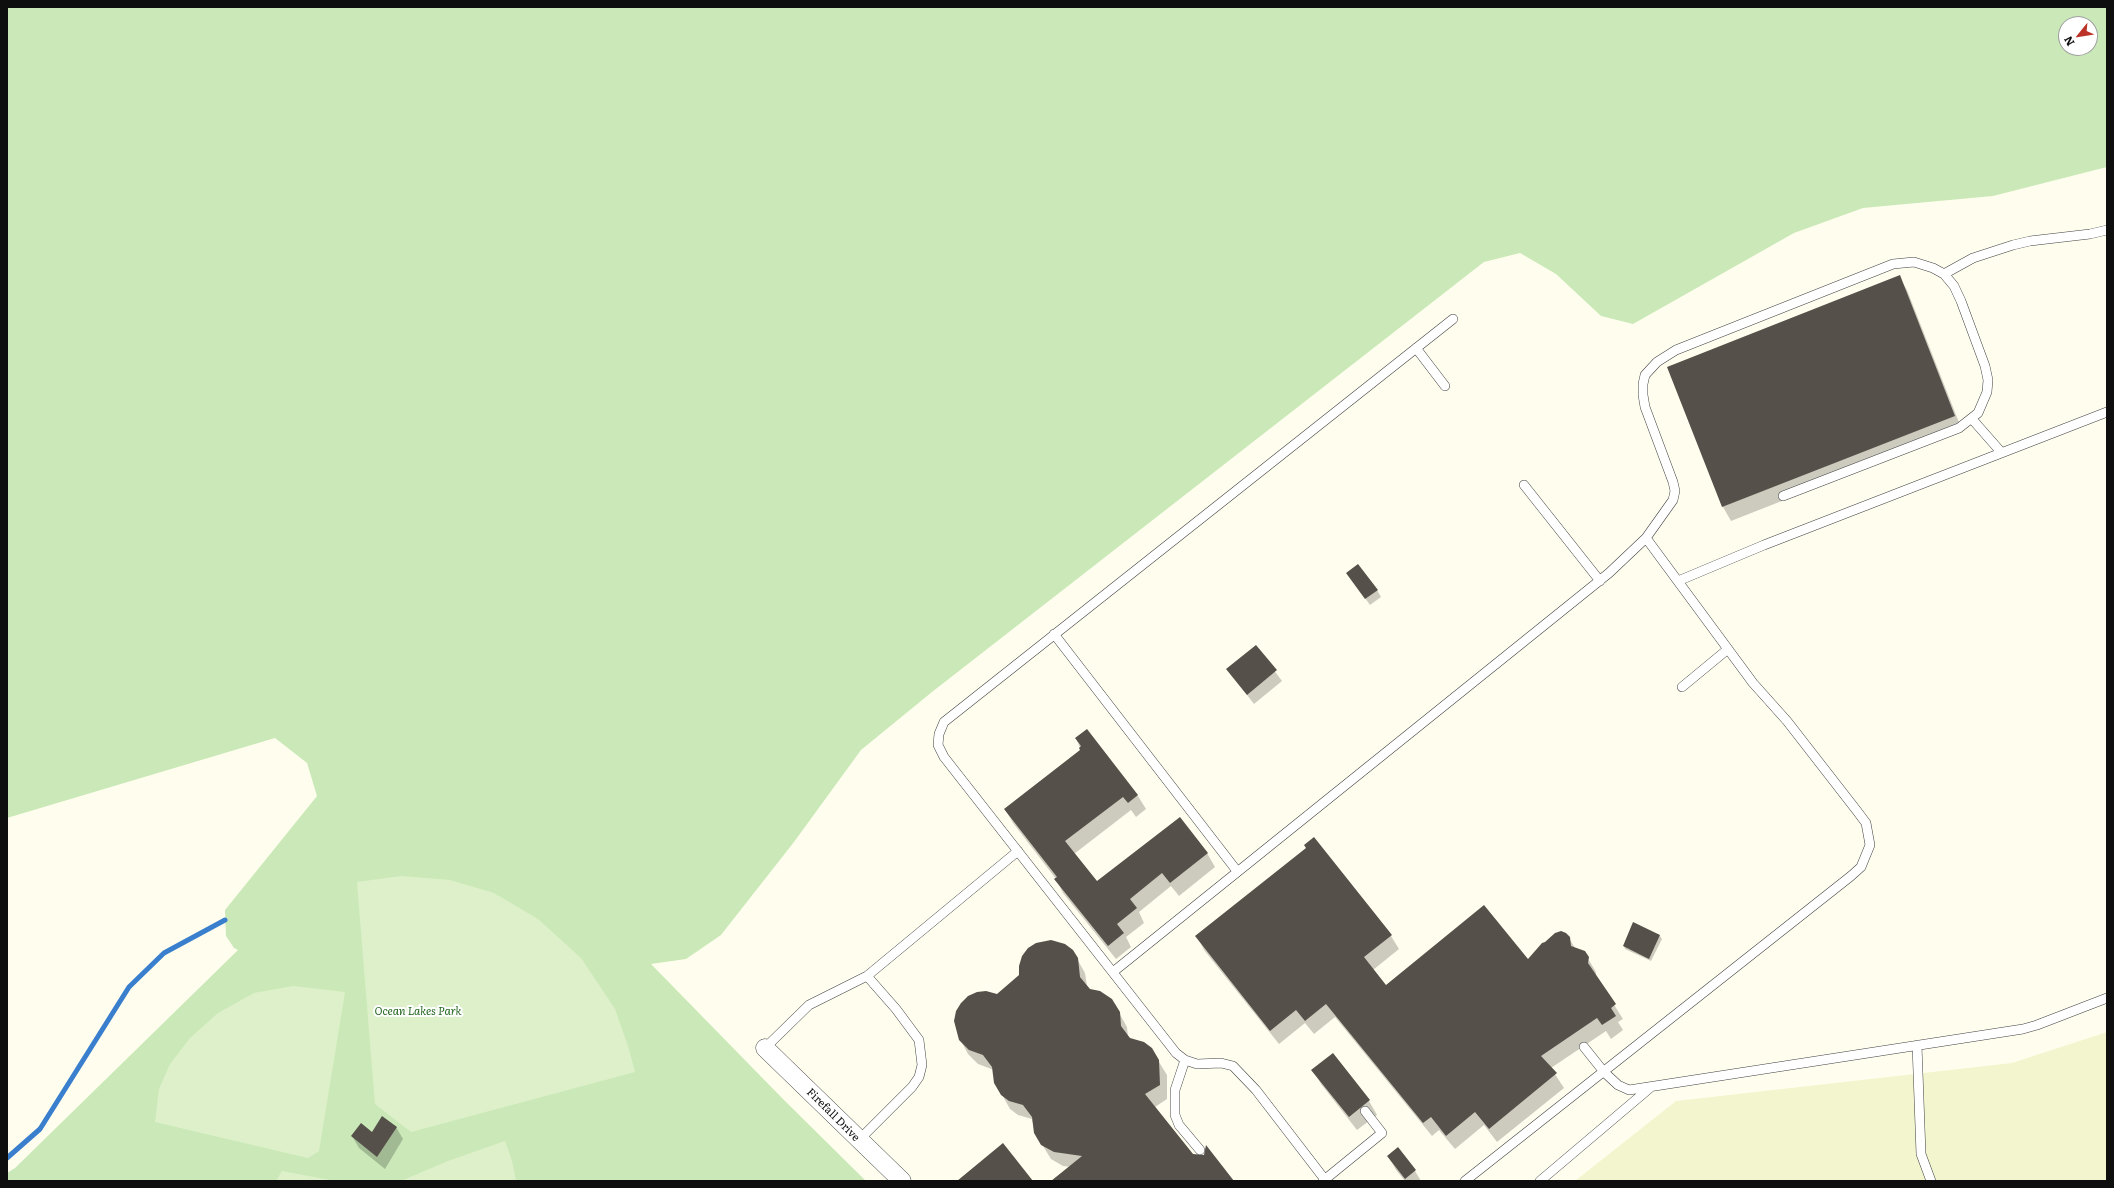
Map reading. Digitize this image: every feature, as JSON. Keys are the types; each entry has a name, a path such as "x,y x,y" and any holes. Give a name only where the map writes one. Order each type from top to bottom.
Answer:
{"street":[{"name":"Firefall Drive","path":"765,1048 902,1181"}],"lane":[{"path":"1944,274 1973,258 2013,245 2030,241 2090,234 2107,230"},
{"path":"1113,972 1600,581 1646,538 1673,500 1675,491 1674,482 1645,406 1643,395 1645,375 1657,362 1676,350 1893,264 1914,262 1933,268 1944,274 1954,286 1961,301 1988,380 1983,403 1978,413 1959,428 1783,496"},
{"path":"1365,1111 1382,1133 1325,1180 1256,1090 1233,1066 1221,1063 1197,1064 1185,1060 1176,1052 944,757 938,745 939,734 944,722 1453,320"},
{"path":"1416,348 1445,386"},
{"path":"1678,581 1764,544 2107,412"},
{"path":"1972,419 2001,452"},
{"path":"1524,486 1600,581"},
{"path":"1465,1181 1851,876 1861,867 1870,845 1866,823 1858,811 1787,722 1765,699 1646,538"},
{"path":"1054,634 1237,872"},
{"path":"1682,687 1728,649"},
{"path":"765,1048 809,1005 867,976 1018,851"},
{"path":"859,1140 912,1087 919,1077 922,1065 919,1040 896,1009 867,976"},
{"path":"1584,1047 1604,1072 1618,1085 1628,1090 2030,1027 2107,998"},
{"path":"1917,1045 1921,1154 1931,1181"},
{"path":"1185,1060 1175,1090 1175,1115 1179,1125 1200,1150"},
{"path":"1540,1181 1651,1086"}],"green space":[{"name":"Ocean Lakes Park","path":"7,7 2107,7 2107,167 1993,196 1863,208 1794,233 1633,324 1601,316 1556,274 1520,253 1484,262 932,692 861,750 794,842 721,935 686,959 651,964 784,1100 866,1181 7,1181 7,1173 15,1168 238,950 234,948 226,936 225,910 317,796 307,763 275,738 7,818"},
{"name":"Ocean Lakes Park","path":"401,876 450,880 494,893 538,919 581,958 615,1009 635,1072 411,1132 375,1104 357,882"},
{"path":"293,986 345,992 319,1151 308,1158 155,1122 159,1089 170,1064 190,1038 218,1013 254,993"},
{"path":"2107,1032 2107,1181 1575,1181 1676,1101 2012,1063"},
{"path":"505,1141 512,1161 516,1181 401,1181 448,1161"},
{"path":"282,1171 335,1181 276,1181"}],"building":[{"path":"1900,275 1955,416 1722,507 1667,367"},
{"path":"1358,564 1378,590 1365,599 1346,573"},
{"path":"1256,645 1277,670 1247,695 1226,669"},
{"path":"1087,729 1138,795 1128,803 1123,797 1065,841 1097,881 1180,817 1208,853 1170,883 1162,873 1130,899 1137,908 1117,924 1124,933 1108,946 1054,879 1057,877 1004,809 1080,750 1079,748 1081,746 1075,738"},
{"path":"1314,837 1392,935 1364,957 1386,985 1484,905 1528,959 1542,943 1555,933 1561,931 1566,933 1570,937 1571,946 1585,951 1589,957 1588,963 1616,1004 1611,1008 1616,1016 1602,1025 1597,1018 1541,1056 1557,1073 1489,1129 1475,1112 1446,1136 1431,1117 1423,1123 1326,1004 1305,1021 1296,1010 1270,1031 1195,936 1306,848 1304,845"},
{"path":"1633,922 1660,935 1649,959 1623,946"},
{"path":"1051,940 1065,944 1073,950 1078,958 1080,977 1090,989 1100,991 1112,999 1120,1012 1121,1026 1130,1038 1144,1042 1152,1048 1159,1060 1160,1085 1145,1094 1193,1154 1204,1155 1206,1145 1234,1181 1051,1181 1082,1156 1054,1152 1041,1145 1034,1133 1032,1117 1023,1105 1009,1101 1001,1095 994,1083 992,1067 983,1055 969,1050 959,1040 954,1021 956,1011 968,996 977,992 986,991 997,994 1019,975 1019,966 1022,956 1028,948 1036,943"},
{"path":"1333,1053 1370,1100 1349,1117 1311,1070"},
{"path":"382,1116 397,1127 377,1157 351,1136 361,1123 372,1132"},
{"path":"1003,1143 1033,1181 957,1181"},
{"path":"1398,1147 1416,1170 1405,1179 1387,1156"}],"waterway":[{"path":"7,1158 40,1129 129,987 164,953 225,920"}]}
